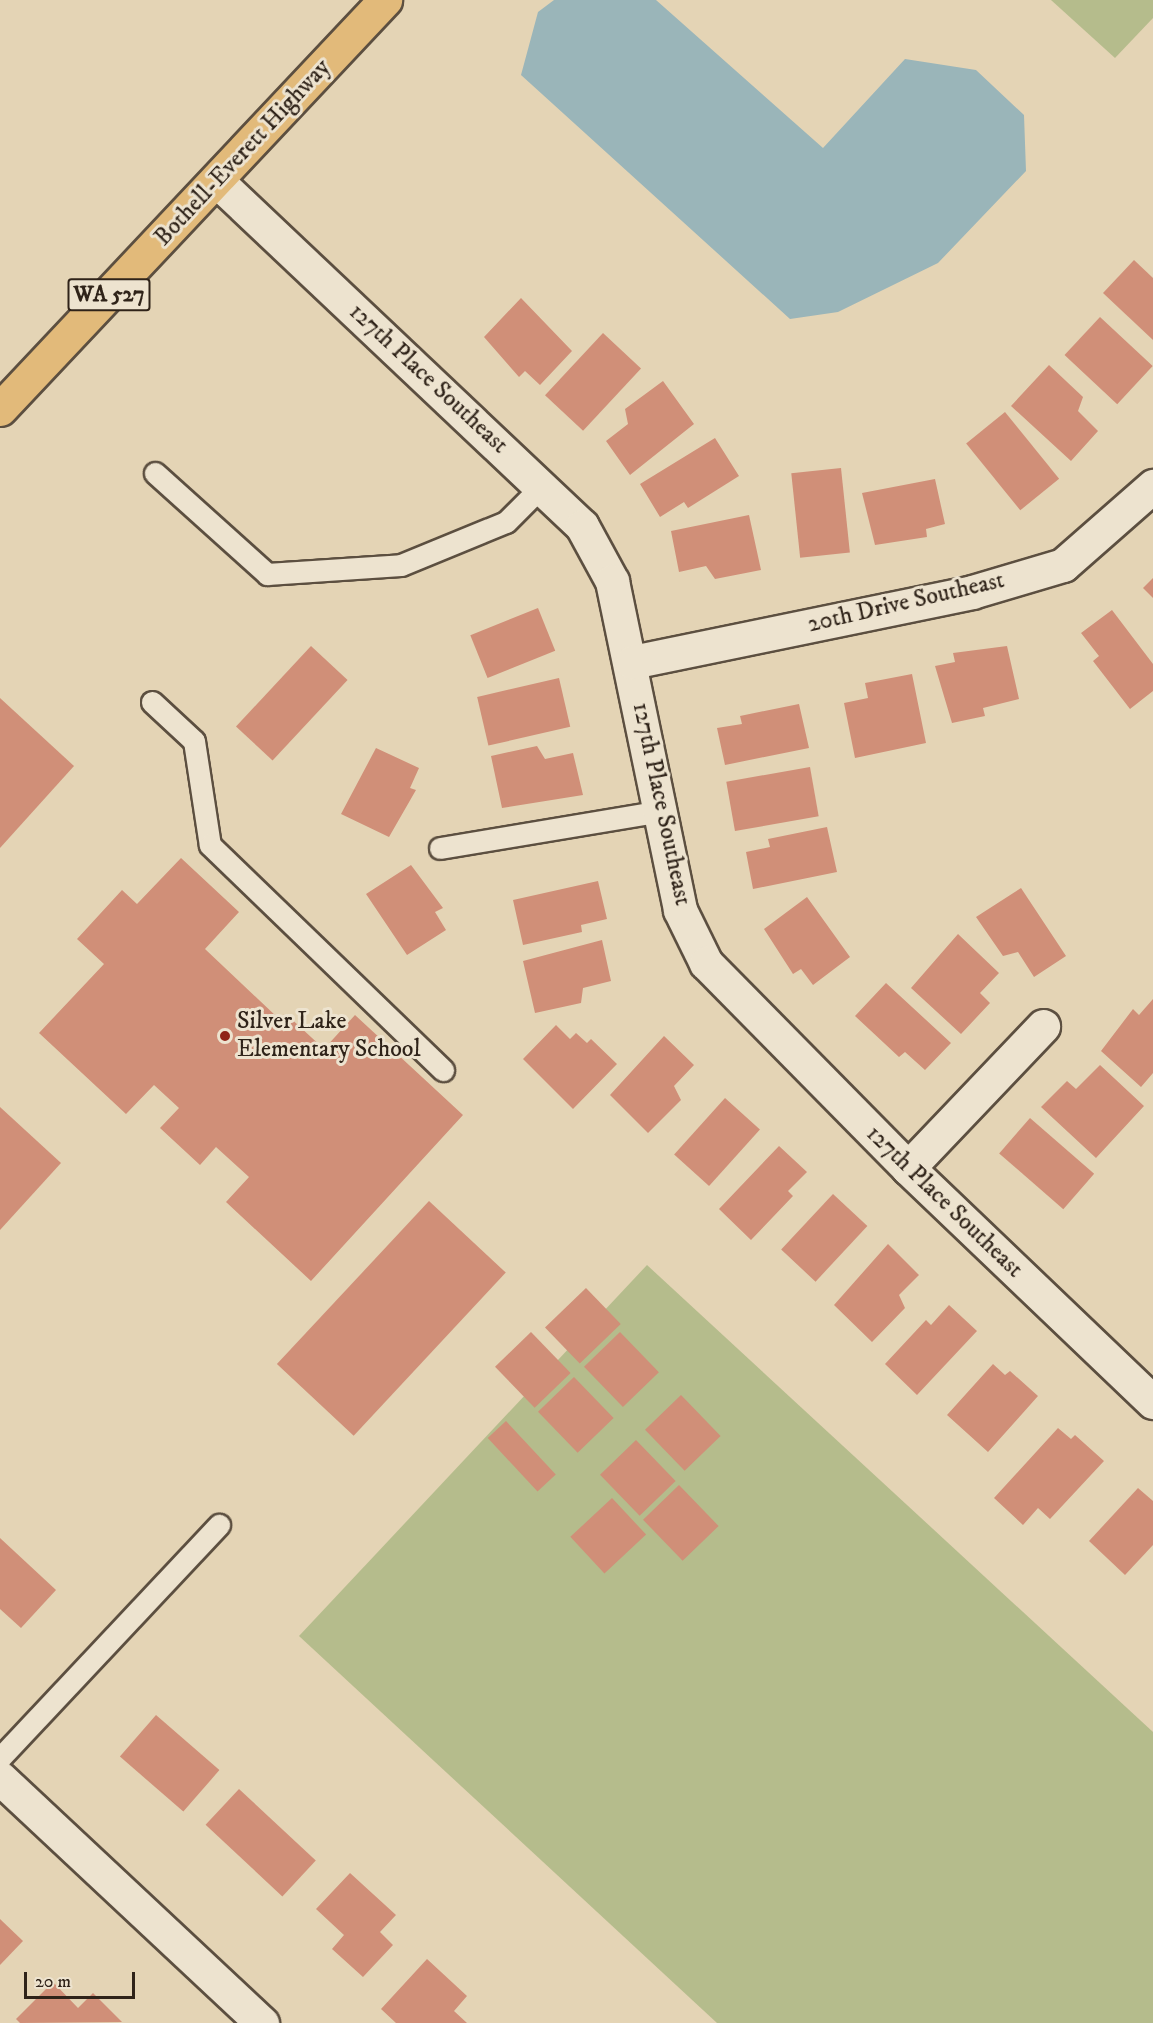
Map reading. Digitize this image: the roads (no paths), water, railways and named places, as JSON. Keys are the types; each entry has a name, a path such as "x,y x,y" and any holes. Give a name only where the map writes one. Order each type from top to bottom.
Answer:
{"main road":[{"name":"Bothell-Everett Highway","path":"0,409 385,0"}],"street":[{"name":"127th Place Southeast","path":"217,181 582,526 612,581 632,662 680,910 706,963 908,1168 1153,1402"},
{"name":"20th Drive Southeast","path":"632,662 972,592 1063,565 1153,486"},
{"path":"908,1168 1043,1026"},
{"path":"0,1778 262,2023"}],"lane":[{"path":"155,473 267,574 402,565 506,522 542,486"},
{"path":"152,702 194,741 210,846 443,1070"},
{"path":"440,848 661,811"},
{"path":"0,1758 219,1525"}],"water":[{"path":"554,0 656,0 823,148 905,59 976,70 1024,115 1026,171 938,263 838,312 790,319 521,75 538,12"}],"place":[{"name":"Silver Lake Elementary School","path":"225,1036"}]}
